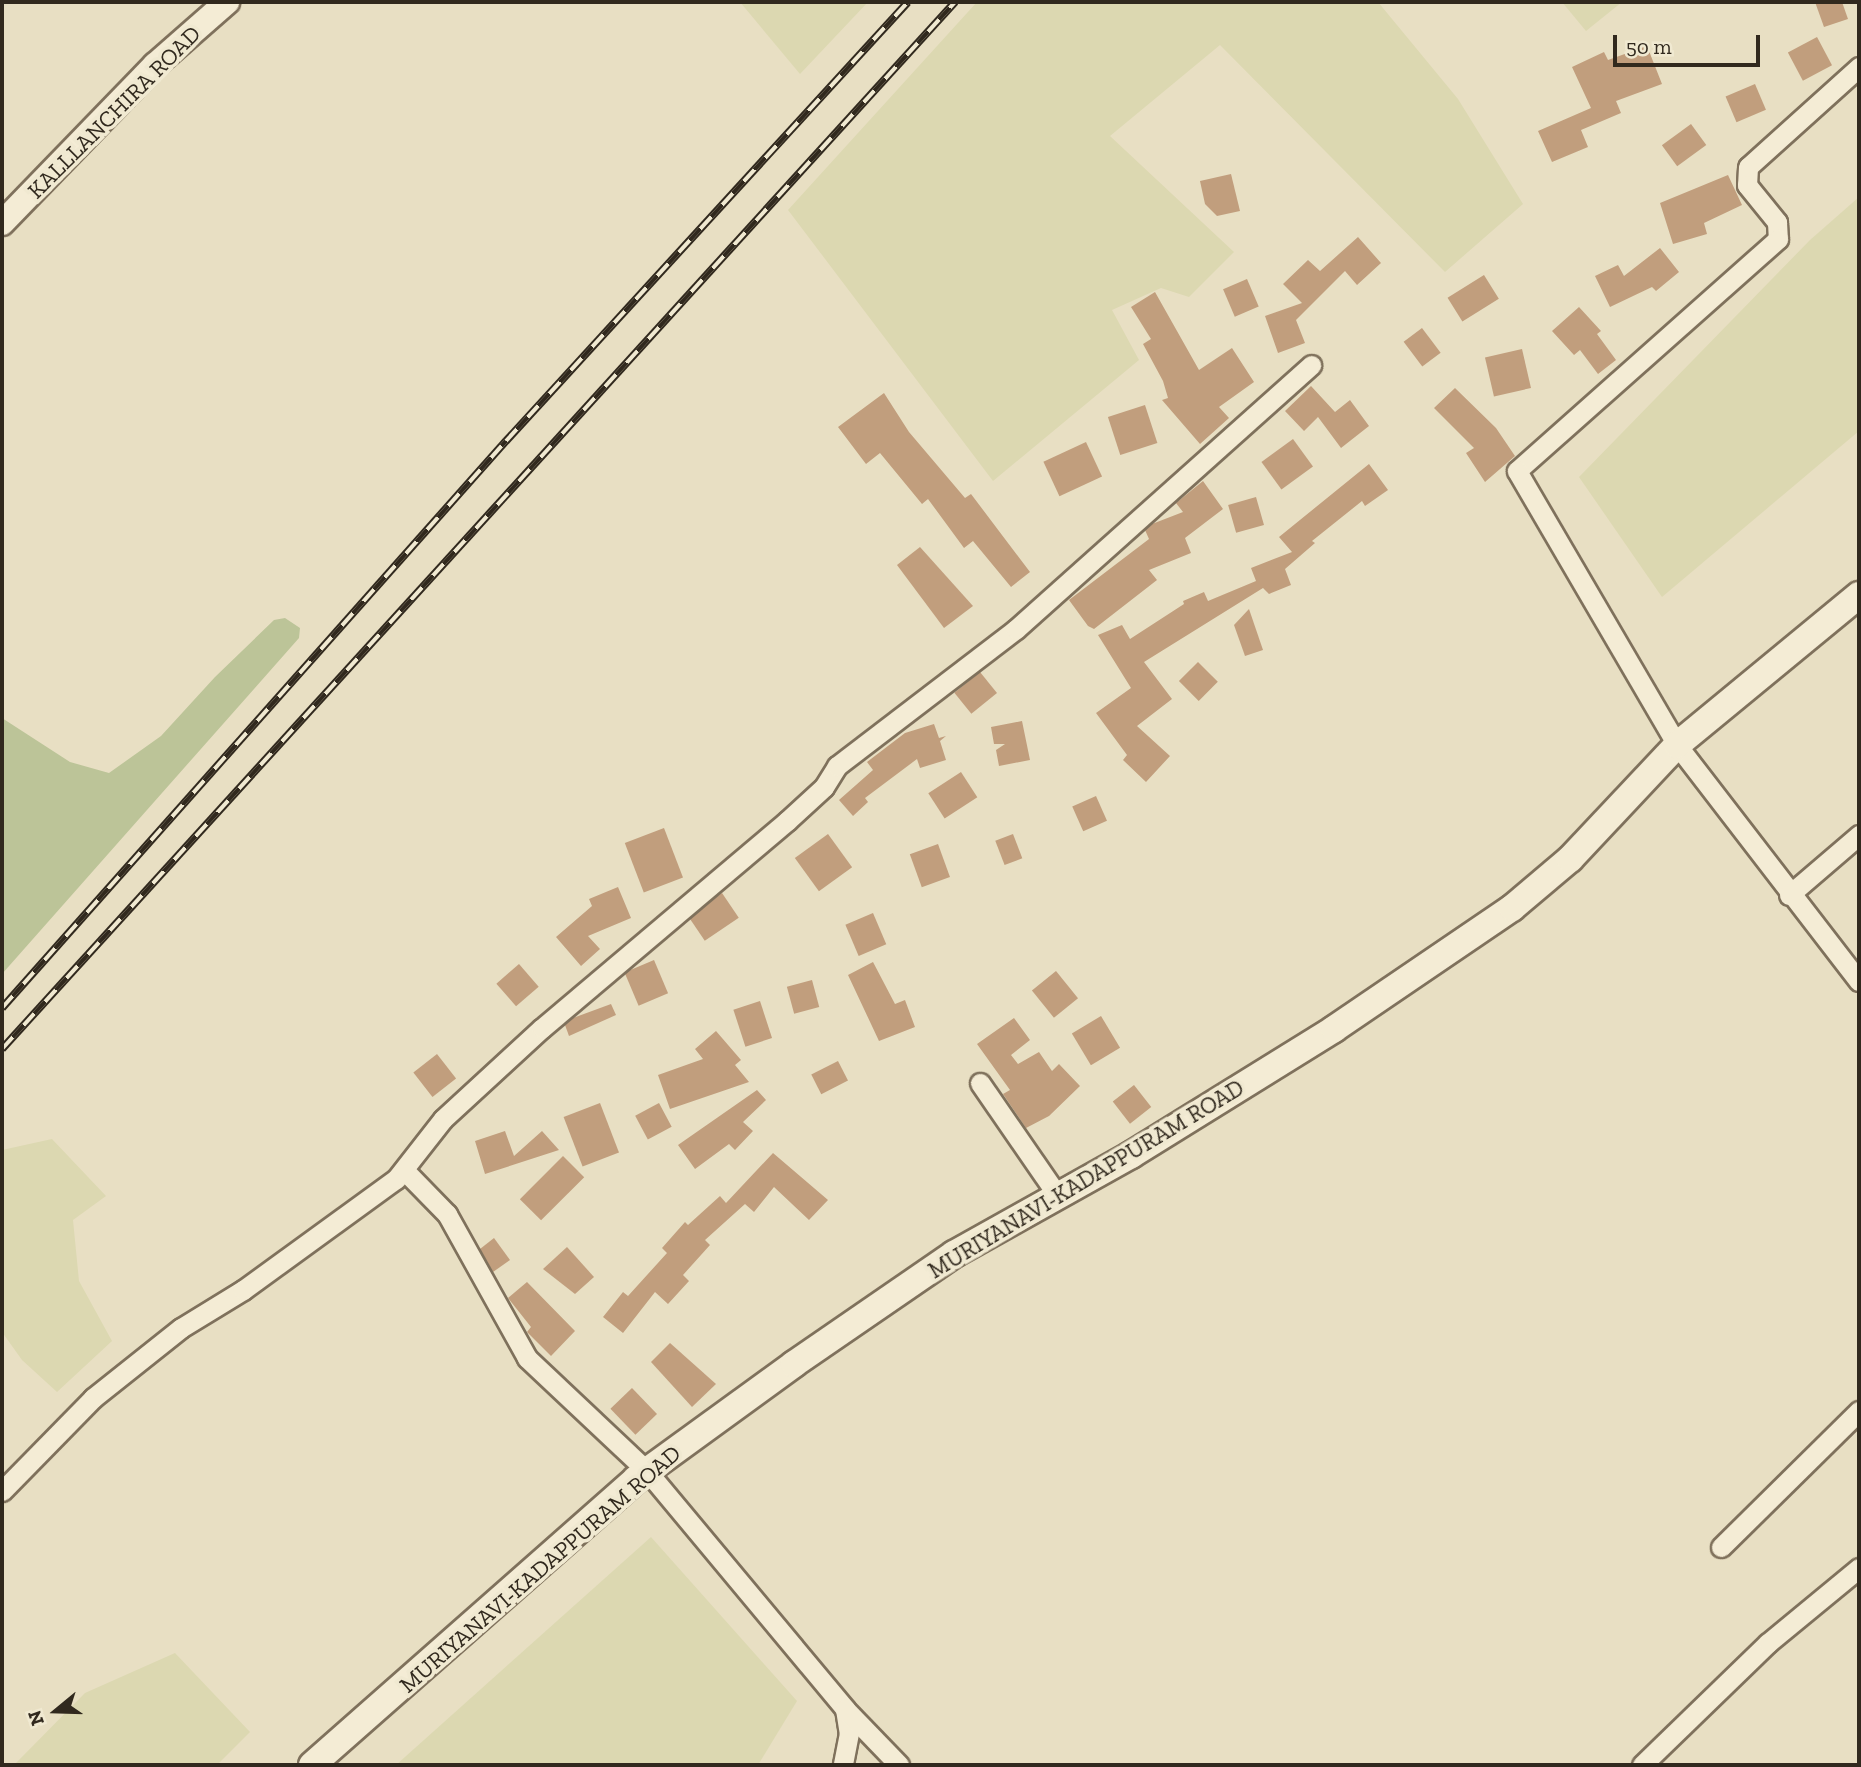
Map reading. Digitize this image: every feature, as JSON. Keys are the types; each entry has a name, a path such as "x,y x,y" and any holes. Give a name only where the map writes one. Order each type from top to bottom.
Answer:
{"main road":[{"name":"MURIYANAVI-KADAPPURAM ROAD","path":"312,1765 647,1471 954,1254 1058,1196 1334,1029 1512,908 1570,859 1676,745 1859,596"}],"street":[{"name":"KALLLANCHIRA ROAD","path":"2,223 155,65 227,2"},
{"path":"1859,67 1748,167 1747,185 1777,222 1778,239 1517,471 1676,745 1789,895 1859,981"},
{"path":"2,1492 93,1398 181,1328 243,1290 404,1170 443,1119 542,1028 787,821 824,787 837,766 1016,629 1311,365"},
{"path":"1789,895 1859,835"},
{"path":"980,1083 1058,1196"},
{"path":"404,1170 447,1214 527,1358 647,1471 845,1709 899,1765"},
{"path":"1721,1547 1859,1411"},
{"path":"1642,1765 1768,1643 1859,1568"},
{"path":"843,1765 849,1733 845,1709"}],"shaded area":[{"path":"740,2 868,2 800,74"},
{"path":"977,2 1378,2 1458,99 1523,204 1445,272 1220,45 1110,136 1234,252 1189,297 1161,288 1112,310 1139,360 993,481 788,210"},
{"path":"1562,2 1622,2 1586,31"},
{"path":"1859,197 1859,431 1662,597 1579,477 1810,240"},
{"path":"52,1139 106,1196 73,1220 79,1281 112,1341 57,1392 22,1360 2,1332 2,1150"},
{"path":"651,1537 797,1701 758,1765 396,1765"},
{"path":"175,1653 250,1732 217,1765 14,1765 85,1693"}],"green space":[{"path":"285,618 300,628 299,638 2,974 2,718 70,762 109,773 161,736 215,677 274,620"}],"building":[{"path":"1815,2 1842,2 1848,19 1824,27"},
{"path":"1817,37 1832,65 1803,81 1788,52"},
{"path":"1647,46 1662,84 1616,101 1621,113 1581,130 1588,147 1552,162 1538,131 1591,108 1572,67 1604,52 1608,60"},
{"path":"1755,84 1766,110 1736,122 1726,97"},
{"path":"1691,124 1706,145 1677,166 1662,145"},
{"path":"1231,174 1240,211 1217,216 1205,204 1200,181"},
{"path":"1728,175 1742,205 1704,223 1707,234 1673,244 1660,203"},
{"path":"1358,237 1381,263 1357,285 1345,271 1296,320 1305,343 1278,353 1265,316 1302,303 1283,284 1308,260 1320,271"},
{"path":"1660,248 1679,272 1656,291 1652,287 1610,307 1595,276 1618,265 1624,276"},
{"path":"1484,275 1499,299 1462,322 1448,298"},
{"path":"1247,279 1259,307 1235,317 1223,289"},
{"path":"1155,292 1199,370 1232,348 1254,382 1219,407 1229,418 1200,444 1162,400 1168,398 1163,381 1143,344 1151,339 1131,307"},
{"path":"1579,307 1601,331 1597,334 1616,360 1598,374 1580,350 1574,355 1552,331"},
{"path":"1422,328 1441,353 1422,367 1404,342"},
{"path":"1522,349 1531,388 1494,397 1485,358"},
{"path":"1311,386 1335,412 1350,400 1369,426 1341,448 1318,417 1304,431 1285,411"},
{"path":"1455,388 1496,428 1515,456 1485,482 1466,453 1474,448 1434,408"},
{"path":"884,393 909,432 965,498 971,494 1030,572 1011,587 973,541 964,548 928,499 922,504 880,453 866,464 838,427"},
{"path":"1145,405 1157,443 1120,455 1108,417"},
{"path":"1293,439 1313,467 1281,489 1261,462"},
{"path":"1086,442 1102,476 1059,496 1043,462"},
{"path":"1369,464 1388,490 1365,506 1362,501 1312,541 1315,543 1285,569 1291,585 1269,594 1263,588 1144,662 1172,699 1137,726 1170,756 1146,782 1123,760 1127,755 1096,713 1131,688 1098,635 1122,625 1130,639 1184,604 1183,601 1204,592 1208,601 1256,581 1251,568 1292,552 1279,537"},
{"path":"1203,481 1223,509 1185,538 1191,553 1149,570 1157,580 1094,629 1088,626 1069,600 1149,539 1145,530 1152,524 1183,512 1176,503"},
{"path":"1256,497 1264,525 1236,533 1228,505"},
{"path":"920,547 973,606 944,628 897,565"},
{"path":"1249,609 1263,650 1245,656 1234,625"},
{"path":"1198,662 1218,682 1199,701 1179,681"},
{"path":"980,672 997,693 971,714 954,693"},
{"path":"1022,721 1030,760 999,766 996,750 1005,744 994,744 991,727"},
{"path":"934,724 939,738 946,736 940,741 946,760 920,768 917,759 865,798 868,802 853,816 839,800 873,770 867,762 905,733"},
{"path":"961,772 977,797 945,818 928,793"},
{"path":"1096,796 1107,821 1083,831 1072,807"},
{"path":"664,828 683,877 644,893 625,843"},
{"path":"828,834 852,867 819,891 795,858"},
{"path":"1013,834 1022,858 1005,865 995,841"},
{"path":"938,844 950,877 922,887 910,854"},
{"path":"618,887 631,918 588,936 600,949 581,966 556,937 592,906 589,899"},
{"path":"722,893 739,918 705,941 688,916"},
{"path":"873,913 886,944 859,956 845,925"},
{"path":"654,960 668,993 639,1006 625,973"},
{"path":"873,962 895,1004 905,1000 915,1027 879,1041 848,975"},
{"path":"519,964 539,987 516,1006 496,984"},
{"path":"1056,971 1078,998 1054,1018 1032,991"},
{"path":"812,980 819,1007 794,1014 787,987"},
{"path":"760,1001 772,1038 745,1047 733,1010"},
{"path":"611,1004 616,1015 569,1036 565,1025 573,1018"},
{"path":"1101,1016 1120,1048 1091,1065 1072,1034"},
{"path":"1014,1018 1030,1040 1011,1055 1018,1064 1039,1052 1052,1071 1059,1064 1080,1086 1049,1116 1026,1128 1003,1094 1010,1090 977,1044"},
{"path":"716,1031 741,1060 735,1065 749,1082 670,1109 658,1075 703,1059 695,1049"},
{"path":"437,1054 456,1078 432,1097 413,1072"},
{"path":"838,1061 848,1081 821,1094 811,1075"},
{"path":"1134,1085 1151,1107 1130,1124 1113,1102"},
{"path":"757,1090 766,1100 743,1122 753,1131 735,1150 729,1144 695,1169 678,1145"},
{"path":"600,1103 619,1152 583,1166 564,1117"},
{"path":"659,1103 672,1127 648,1140 635,1116"},
{"path":"505,1131 514,1156 542,1131 559,1150 485,1174 475,1141"},
{"path":"773,1153 828,1200 809,1220 774,1187 754,1212 745,1204 705,1240 710,1245 683,1275 689,1281 668,1304 655,1292 623,1333 603,1317 623,1292 628,1296 667,1253 662,1248 685,1222 688,1225 720,1196 726,1203"},
{"path":"563,1156 584,1177 541,1220 520,1199"},
{"path":"494,1238 510,1260 493,1272 480,1249"},
{"path":"567,1247 594,1277 575,1294 543,1269"},
{"path":"527,1282 575,1331 551,1356 527,1332 531,1327 508,1298"},
{"path":"670,1343 716,1384 692,1407 651,1362"},
{"path":"632,1388 657,1414 635,1435 610,1409"}],"railway":[{"path":"2,1008 506,441 908,2"},
{"path":"2,1049 955,2"}]}
